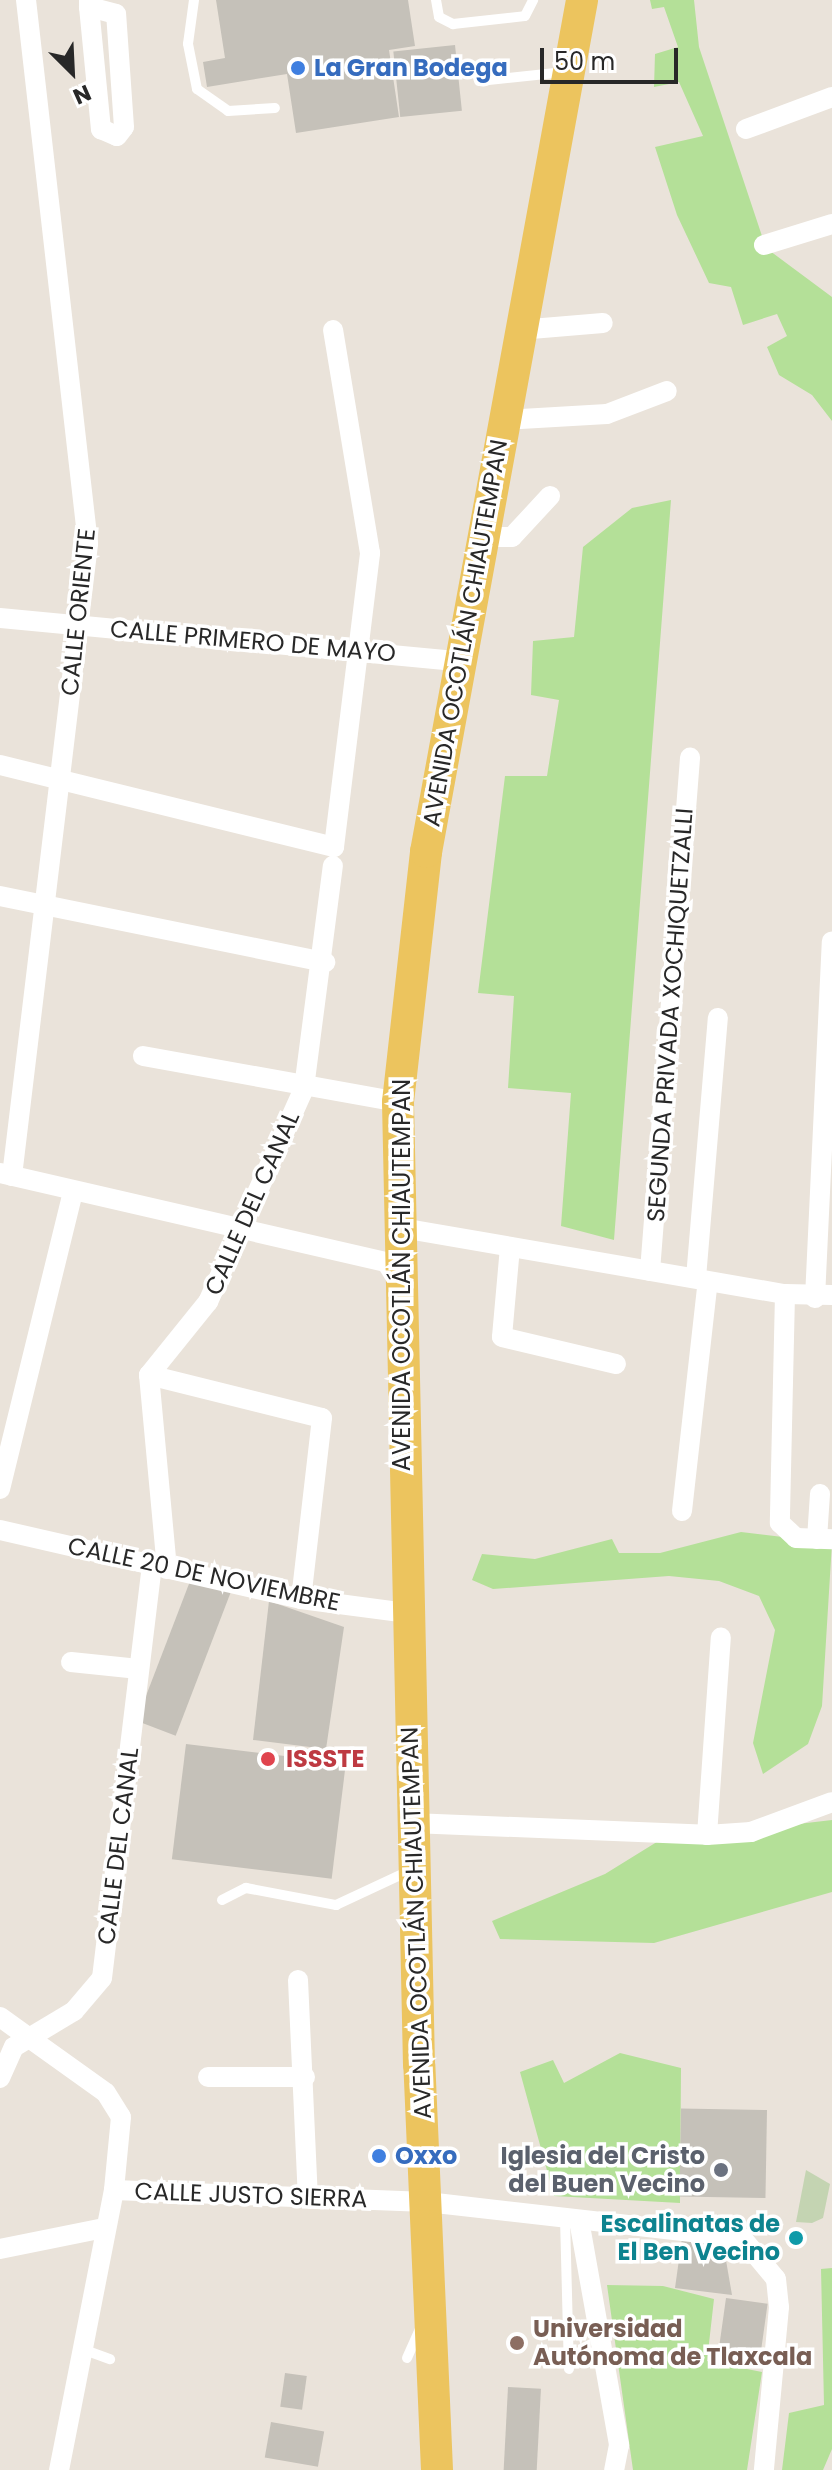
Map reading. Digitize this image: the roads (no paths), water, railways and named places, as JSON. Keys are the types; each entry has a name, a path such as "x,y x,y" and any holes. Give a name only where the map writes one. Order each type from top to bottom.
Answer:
{"main road":[{"name":"AVENIDA OCOTLÁN CHIAUTEMPAN","path":"437,2467 412,1823 396,1227 398,1102 404,1001 458,661 582,0"}],"street":[{"name":"CALLE ORIENTE","path":"6,1174 79,625 87,512 26,0"},
{"path":"89,4 116,14 124,127 117,136 101,129 89,4"},
{"path":"746,129 832,97"},
{"path":"764,245 832,224"},
{"path":"519,330 603,323"},
{"name":"CALLE DEL CANAL","path":"0,2078 14,2047 34,2037 95,1994 102,1978 139,1669 160,1567 149,1375 208,1302 237,1231 304,1088 325,962 334,857 362,649 370,553 333,330"},
{"path":"502,420 607,414 667,391"},
{"path":"480,537 512,537 550,496"},
{"name":"CALLE PRIMERO DE MAYO","path":"0,618 362,649 458,661"},
{"name":"SEGUNDA PRIVADA XOCHIQUETZALLI","path":"650,1271 690,758"},
{"path":"0,765 334,857"},
{"path":"0,896 325,962"},
{"path":"396,1227 785,1294 823,1296 832,941"},
{"path":"682,1511 702,1280 718,1018"},
{"path":"143,1056 304,1088 398,1102"},
{"path":"6,1174 237,1231 397,1265"},
{"path":"0,1489 73,1191"},
{"path":"510,1247 502,1337 616,1364"},
{"path":"785,1294 784,1534 825,1539 820,1494"},
{"path":"149,1375 322,1418 301,1599"},
{"name":"CALLE 20 DE NOVIEMBRE","path":"0,1530 301,1599 408,1613"},
{"path":"707,1835 721,1637"},
{"path":"71,1662 139,1669"},
{"path":"412,1823 707,1835 751,1832 832,1802"},
{"path":"298,1980 305,2077 308,2198"},
{"name":"CALLE JUSTO SIERRA","path":"0,2017 34,2037 114,2102 121,2117 114,2190 427,2202 742,2238 763,2255 779,2307 764,2470"},
{"path":"208,2077 305,2077"},
{"path":"59,2470 104,2228 114,2190"},
{"path":"572,2219 619,2445 614,2470"},
{"path":"0,2249 104,2228"}],"lane":[{"path":"194,0 188,44 197,89 228,111 275,108"},
{"path":"436,0 439,17 453,24 520,18 533,0"},
{"path":"479,81 567,72"},
{"path":"222,1900 246,1888 336,1905 415,1868"},
{"path":"569,2369 572,2219"},
{"path":"407,2358 429,2307"},
{"path":"82,2349 110,2359"},
{"path":"417,2437 437,2467"}],"place":[{"name":"La Gran Bodega","path":"298,68"},
{"name":"ISSSTE","path":"268,1759"},
{"name":"Oxxo","path":"379,2156"},
{"name":"Iglesia del Cristo del Buen Vecino","path":"721,2170"},
{"name":"Escalinatas de El Ben Vecino","path":"796,2238"},
{"name":"Universidad Autónoma de Tlaxcala","path":"517,2343"}]}
